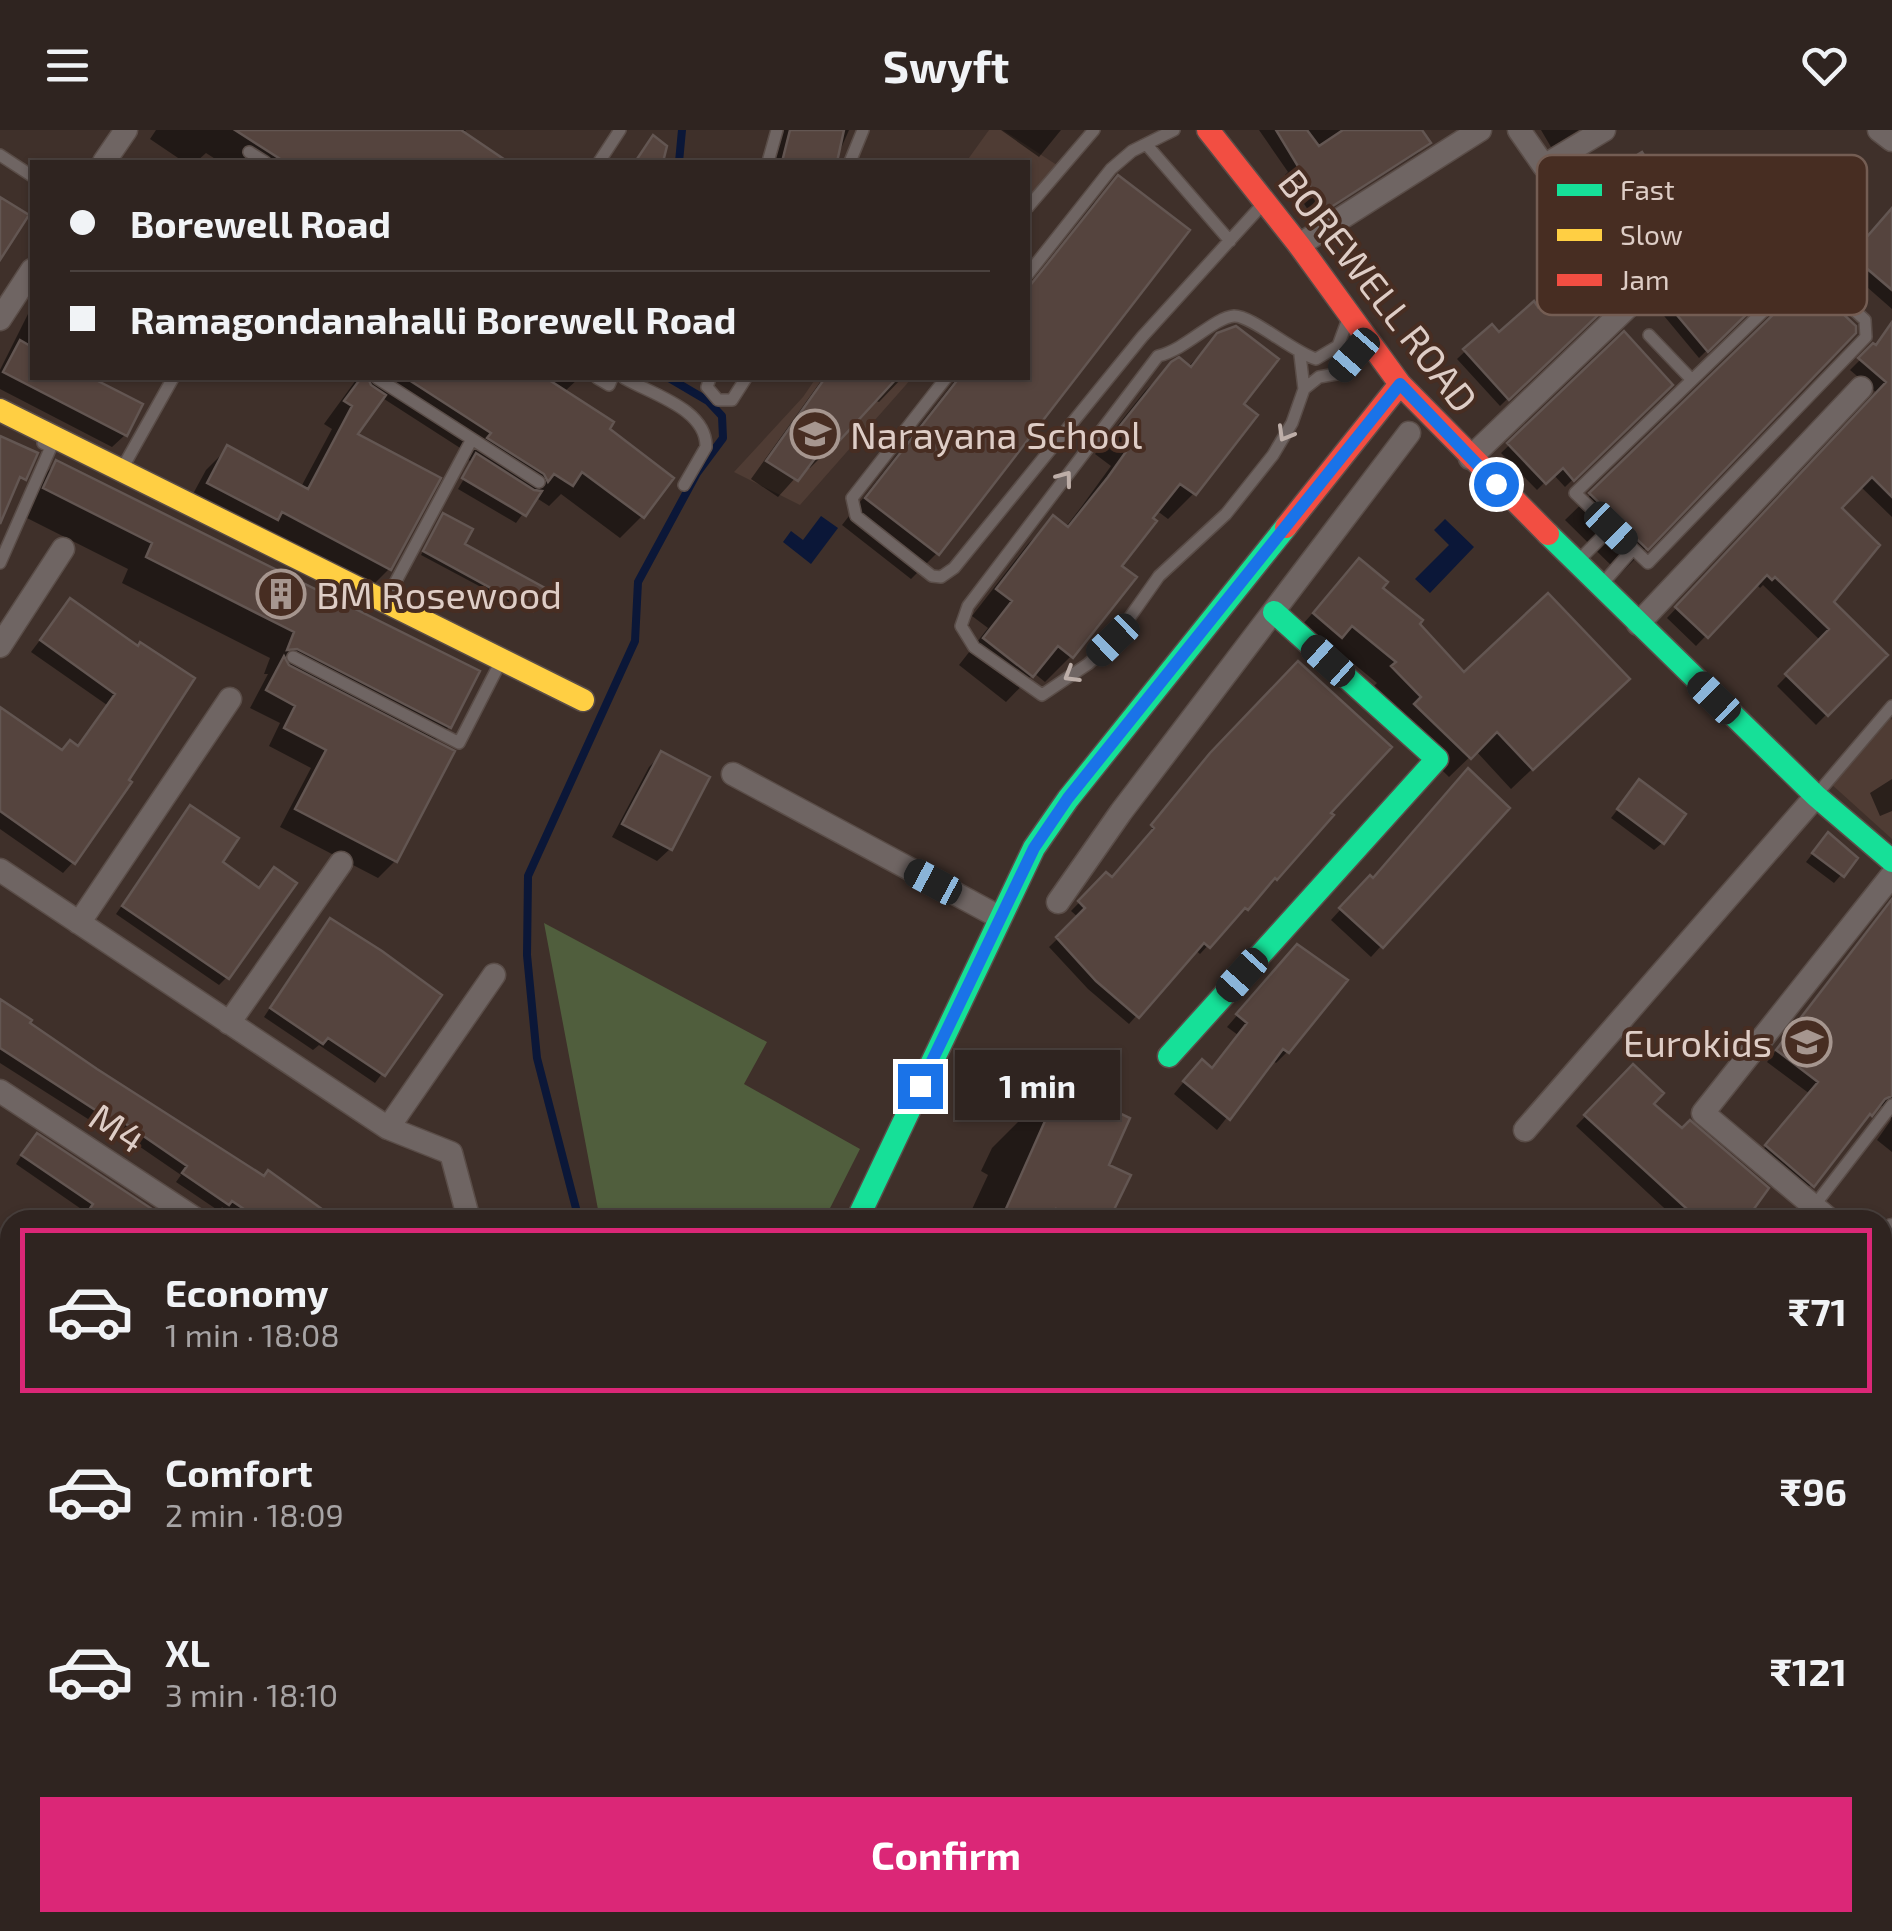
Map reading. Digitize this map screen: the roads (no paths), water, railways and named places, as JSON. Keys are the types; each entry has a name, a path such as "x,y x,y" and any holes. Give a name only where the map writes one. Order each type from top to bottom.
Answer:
{"street":[{"path":"105,160 126,130"},
{"name":"BOREWELL ROAD","path":"1208,130 1400,384 1638,624 1816,796 1892,860"},
{"path":"1298,245 1480,130"},
{"path":"1519,130 1537,156"},
{"path":"1562,155 1604,130"},
{"path":"1879,130 1892,140"},
{"path":"0,319 30,273"},
{"path":"1470,458 1619,315"},
{"path":"862,1210 1034,848 1068,798 1400,384"},
{"path":"1638,624 1861,388"},
{"path":"3,412 583,700"},
{"path":"1058,902 1121,812 1409,433"},
{"path":"0,646 62,549"},
{"path":"1169,1056 1437,759 1274,612"},
{"path":"79,924 230,699"},
{"path":"733,774 999,918"},
{"path":"1525,1130 1816,796"},
{"path":"229,1023 341,863"},
{"path":"0,870 388,1128 451,1153 465,1210"},
{"path":"1818,1210 1703,1114 1892,875"},
{"path":"388,1128 494,975"},
{"name":"M4","path":"0,1091 182,1210"}],"lane":[{"path":"601,160 620,130"},
{"path":"769,160 777,130"},
{"path":"851,160 864,130"},
{"path":"1030,206 1094,130"},
{"path":"1030,271 1111,169 1132,151 1174,130"},
{"path":"1146,144 1230,241"},
{"path":"249,152 262,160"},
{"path":"0,155 30,175"},
{"path":"944,380 852,498 856,516 932,576 941,577 954,568 1142,338 1265,202"},
{"path":"1759,315 1574,492 1648,564 1866,337 1865,320 1860,315"},
{"path":"1300,355 1304,389 1292,423 1273,454 1226,514 1158,576 1113,640 1088,664 1042,695 974,647 961,626 968,606 1158,356 1177,352 1210,327 1234,316 1245,319 1300,355 1316,360 1338,346 1349,318"},
{"path":"1649,335 1692,380"},
{"path":"1304,389 1319,377 1336,374 1354,355 1372,348"},
{"path":"121,471 172,380"},
{"path":"381,380 538,482"},
{"path":"628,380 689,413 702,429 706,447 684,485"},
{"path":"709,380 707,387 718,400 732,400 745,380"},
{"path":"1409,433 1426,410"},
{"path":"0,563 51,447 5,426 3,412"},
{"path":"386,601 472,438"},
{"path":"1576,563 1611,528"},
{"path":"1600,586 1634,549"},
{"path":"293,657 460,743 502,659"},
{"path":"1816,796 1892,706"},
{"path":"1824,1210 1892,1105"}],"water":[{"path":"821,516 838,528 811,564 783,542 791,531 803,540"},
{"path":"1445,519 1474,547 1430,593 1415,579 1449,545 1434,530"}],"waterway":[{"path":"679,160 682,130"},
{"path":"576,1210 537,1058 527,955 528,876 635,641 638,582 697,473 723,438 722,416 708,401 672,380"}],"place":[{"name":"Narayana School","path":"815,434"},
{"name":"BM Rosewood","path":"281,594"},
{"name":"Eurokids","path":"1807,1042"}]}
